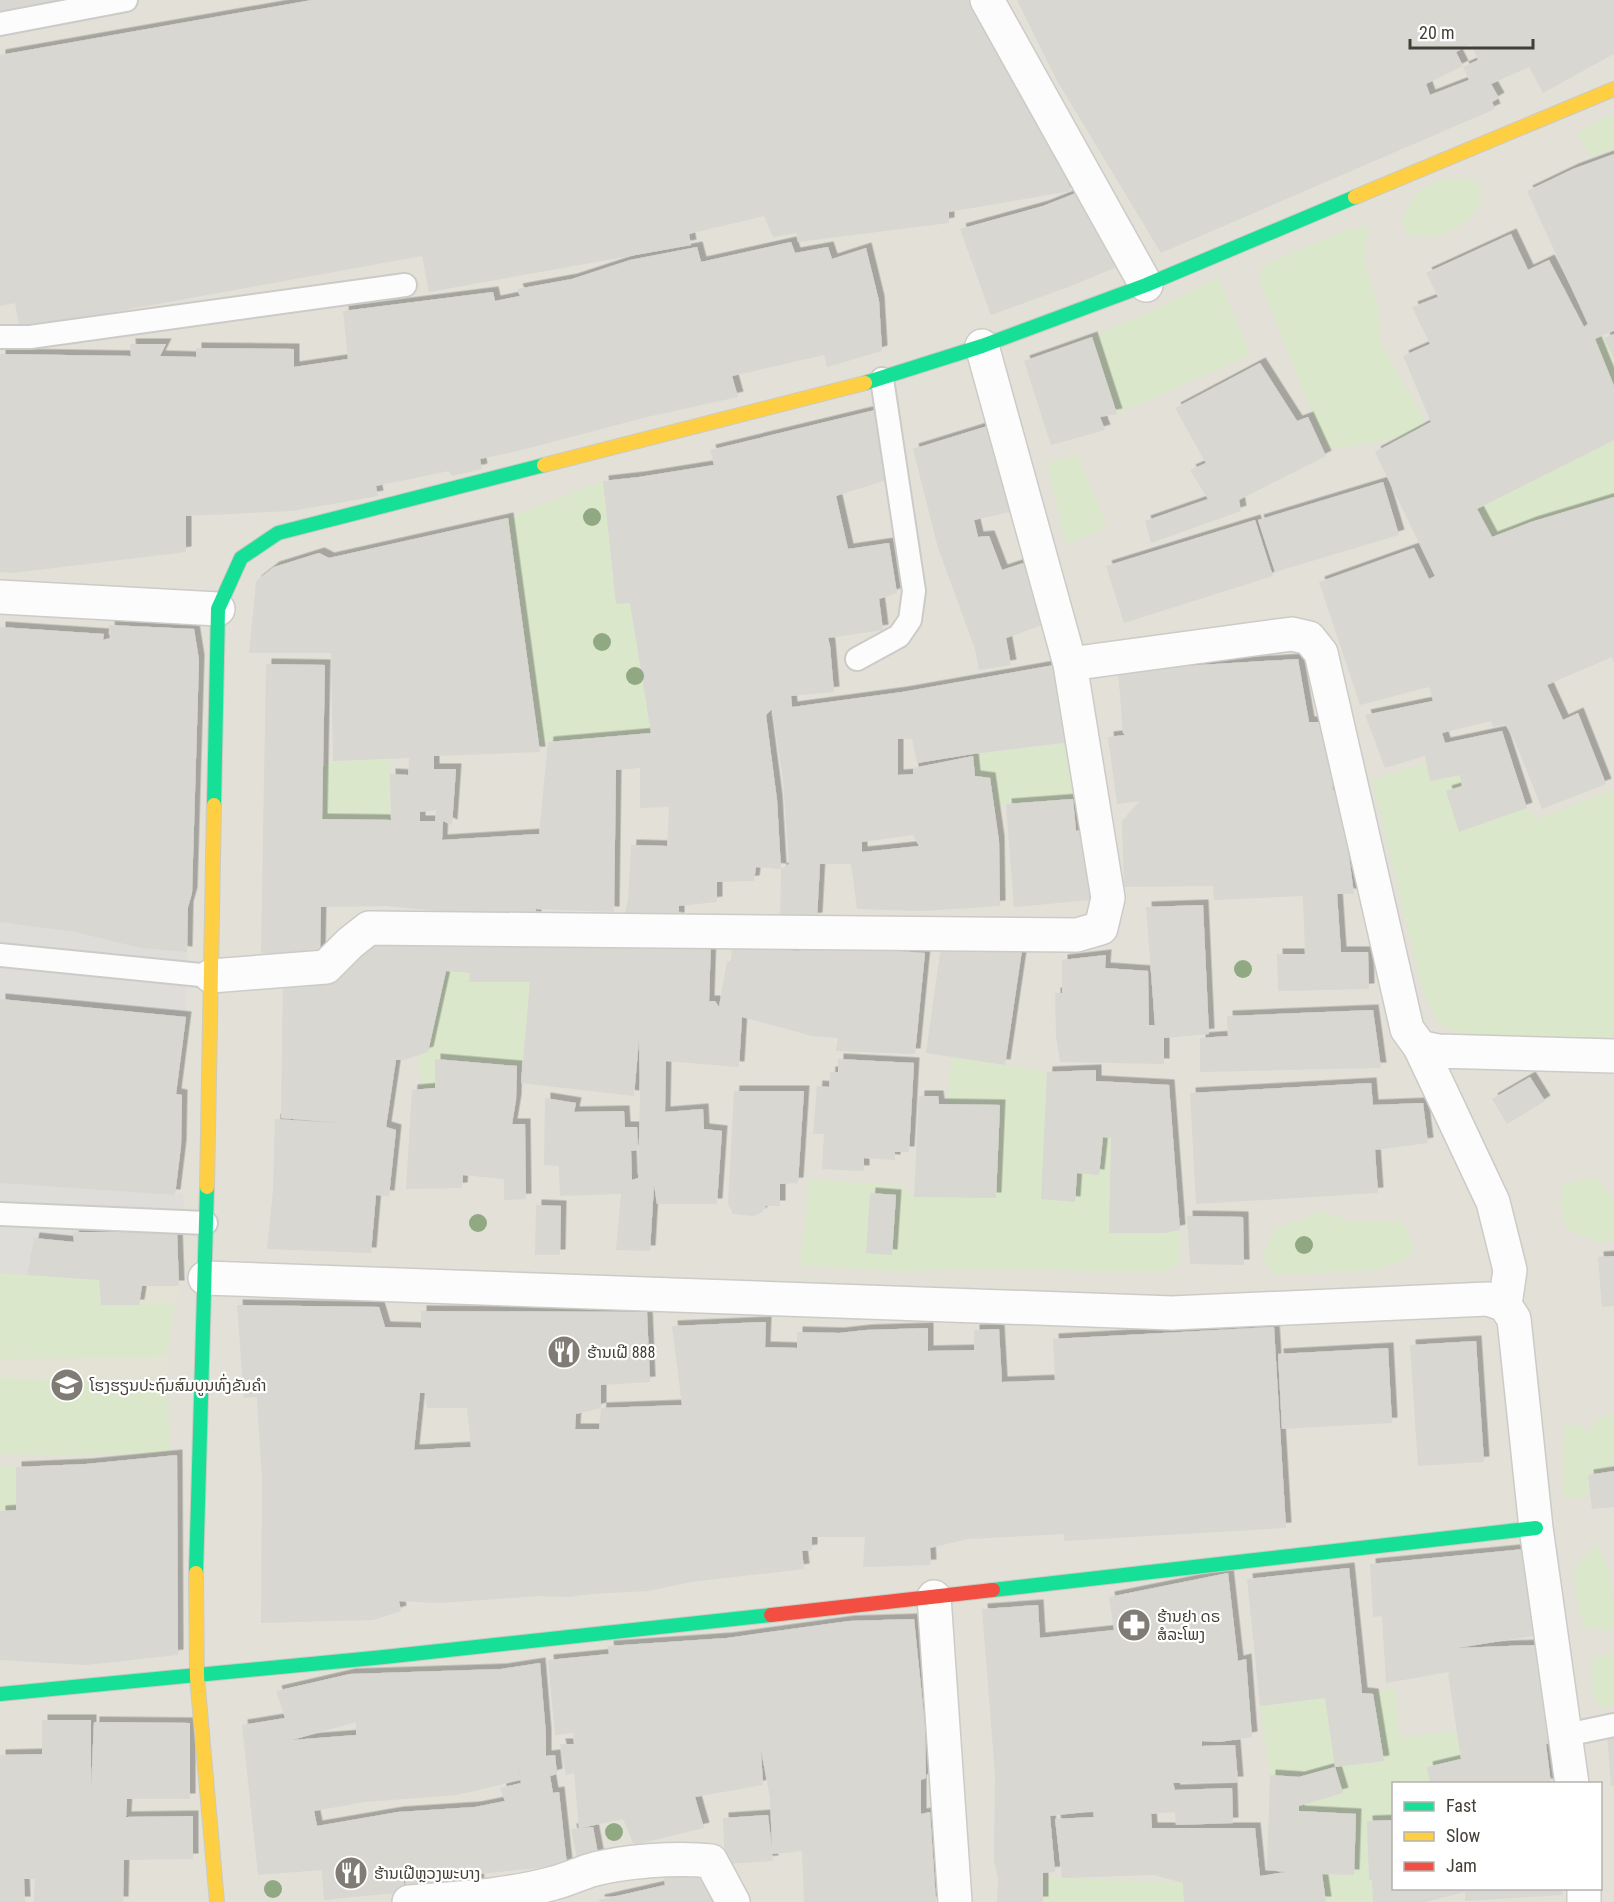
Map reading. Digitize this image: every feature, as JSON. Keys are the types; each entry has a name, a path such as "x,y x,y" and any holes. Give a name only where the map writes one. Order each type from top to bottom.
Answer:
{"street":[{"path":"987,0 1146,285"},
{"path":"217,1902 197,1677 195,1606 205,1278 218,609 241,558 278,533 882,379 982,346 1146,285 1614,89"},
{"path":"211,976 326,967 369,928 1077,935 1101,928 1108,898 1070,664 982,346"},
{"path":"0,597 218,609"},
{"path":"1070,664 1292,634 1309,638 1321,653 1407,1029 1420,1047 1493,1202 1510,1270 1505,1305"},
{"path":"1420,1047 1438,1051 1614,1056"},
{"path":"205,1278 1172,1313 1488,1299 1505,1305 1514,1319 1536,1528 1572,1782"},
{"path":"0,1694 197,1677 934,1597 1536,1528"},
{"path":"934,1597 955,1902"},
{"path":"409,1902 497,1894 554,1883 591,1870 692,1859 711,1862 733,1902"}],"lane":[{"path":"0,24 126,0"},
{"path":"0,337 30,337 405,285"},
{"path":"857,659 899,636 910,620 914,591 882,379"},
{"path":"0,955 211,976"},
{"path":"0,1214 206,1223"},
{"path":"1566,1735 1614,1725"}],"shaded area":[{"path":"0,0 1614,0 1614,1902 0,1902"},
{"path":"0,922 75,932 141,948 187,952 186,1017 0,999"},
{"path":"0,1183 175,1195 183,1192 186,1232 73,1232 74,1242 34,1238 27,1275 0,1273"},
{"path":"0,1273 99,1280 101,1304 139,1305 142,1286 179,1286 167,1354 170,1452 0,1454"}],"green space":[{"path":"1614,113 1614,151 1590,155 1577,133"},
{"path":"1457,178 1478,181 1481,199 1471,217 1448,233 1426,237 1406,234 1403,217 1416,194 1439,180"},
{"path":"1369,225 1364,261 1379,309 1379,341 1425,421 1418,430 1407,436 1337,449 1324,443 1260,281 1262,266 1345,230"},
{"path":"1218,277 1250,355 1117,414 1092,337 1154,310"},
{"path":"1604,335 1614,359 1614,386 1595,339"},
{"path":"1614,440 1614,497 1531,522 1492,537 1477,509"},
{"path":"1078,455 1107,528 1066,544 1047,463"},
{"path":"603,481 616,604 630,603 651,733 540,743 508,518"},
{"path":"1067,743 1073,799 1006,804 995,808 991,778 975,776 973,754"},
{"path":"389,758 391,820 322,819 324,763"},
{"path":"1426,763 1430,781 1460,775 1462,786 1446,791 1459,832 1527,808 1536,819 1614,790 1614,1039 1471,1036 1439,1025 1424,995 1372,780"},
{"path":"446,971 470,973 469,981 530,982 523,1064 517,1066 435,1059 435,1088 422,1089 418,1056 428,1052"},
{"path":"952,1057 1047,1072 1042,1199 1075,1202 1077,1173 1099,1175 1103,1137 1111,1138 1109,1233 1165,1233 1180,1230 1179,1263 1165,1271 1137,1272 1011,1269 892,1271 800,1265 810,1179 902,1186 914,1197 996,1198 1000,1106 947,1104"},
{"path":"1593,1178 1602,1183 1608,1193 1614,1195 1614,1240 1601,1243 1567,1229 1560,1202 1564,1184"},
{"path":"1322,1211 1350,1221 1402,1221 1414,1247 1406,1260 1375,1270 1273,1275 1262,1258 1274,1230"},
{"path":"0,1273 99,1280 101,1304 174,1304 167,1354 156,1357 0,1359"},
{"path":"0,1378 167,1382 170,1452 0,1454"},
{"path":"1614,1413 1614,1467 1588,1475 1590,1492 1583,1497 1564,1497 1564,1426 1581,1426 1587,1433 1598,1420"},
{"path":"0,1466 16,1467 16,1510 0,1511"},
{"path":"1598,1545 1609,1571 1614,1607 1614,1629 1605,1631 1583,1627 1574,1581 1578,1565"},
{"path":"1614,1653 1614,1706 1601,1707 1593,1689 1594,1657"},
{"path":"1394,1687 1400,1738 1457,1731 1461,1759 1428,1767 1430,1782 1392,1782 1392,1820 1367,1821 1369,1880 1372,1880 1373,1902 1326,1902 1322,1874 1354,1875 1356,1815 1299,1811 1299,1806 1343,1793 1335,1767 1299,1777 1270,1775 1260,1706 1325,1698 1335,1766 1384,1761 1373,1694"},
{"path":"1043,1877 1183,1883 1184,1902 1043,1902"}],"building":[{"path":"0,0 61,0 61,1 0,13"},
{"path":"312,0 979,0 1052,132 1071,191 949,212 949,223 798,242 797,233 773,237 764,216 689,234 691,245 429,292 422,256 20,329 15,303 0,306 0,55"},
{"path":"1017,0 1614,0 1614,54 1543,93 1529,67 1491,84 1499,98 1492,102 1495,109 1161,253 1056,79","holes":["1471,44 1478,60 1463,67 1469,80 1430,95 1426,84 1463,66 1456,52"]},
{"path":"1614,154 1614,330 1595,339 1614,386 1614,440 1477,509 1492,537 1531,522 1614,497 1614,663 1612,657 1547,685 1563,720 1578,713 1606,784 1542,809 1514,739 1505,724 1493,727 1491,721 1442,733 1445,743 1502,731 1527,808 1459,832 1446,791 1462,786 1460,775 1430,781 1425,756 1385,768 1365,715 1433,701 1429,687 1360,705 1319,582 1414,548 1429,579 1435,576 1375,452 1431,422 1403,356 1430,344 1412,307 1438,297 1426,273 1511,234 1528,270 1549,260 1584,327 1588,324 1527,191 1573,169"},
{"path":"1081,191 1119,266 991,315 960,229 1043,206"},
{"path":"791,242 795,253 828,247 832,259 866,248 879,301 882,351 827,367 824,355 732,376 738,397 647,417 480,459 482,469 452,476 449,471 376,486 378,496 292,511 186,516 186,552 13,573 0,572 0,354 131,356 130,344 166,344 160,356 196,357 196,348 294,349 294,367 348,359 343,311 493,292 495,301 520,296 517,289 572,279 630,260 697,247 701,262"},
{"path":"1614,334 1614,359 1604,338"},
{"path":"1092,337 1117,414 1100,417 1105,430 1051,445 1024,361"},
{"path":"1260,363 1297,421 1308,417 1326,456 1239,500 1241,511 1151,543 1145,521 1208,499 1190,470 1206,463 1175,408"},
{"path":"875,410 890,479 836,496 848,549 889,543 897,593 879,599 883,630 828,638 834,692 791,696 792,707 902,692 1060,664 1071,742 917,763 912,739 898,739 898,775 913,774 913,768 973,756 975,776 990,778 999,841 1000,906 923,911 857,909 851,864 820,864 817,918 780,921 781,869 756,867 754,881 717,882 717,902 679,906 679,918 625,913 628,900 631,845 667,846 669,807 640,808 640,768 616,770 614,912 536,909 536,917 386,906 321,907 320,954 261,953 266,664 325,665 322,819 391,820 390,774 408,775 409,758 333,761 331,653 249,653 256,581 274,567 319,553 329,558 508,518 540,752 434,756 434,769 456,769 452,825 443,821 442,840 539,834 548,742 651,733 630,603 616,604 603,481 714,465 710,450","holes":["772,709 783,780 789,864 781,869 777,800 766,715","436,810 435,821 420,821 420,812","913,835 919,846 862,852 862,842"]},
{"path":"994,424 1019,510 974,520 978,537 989,536 1002,570 1023,563 1045,624 1006,638 1011,665 979,670 975,649 938,548 913,449"},
{"path":"1383,482 1399,535 1275,572 1258,520"},
{"path":"1255,520 1273,576 1124,623 1106,566"},
{"path":"109,625 194,629 199,660 192,893 188,907 187,952 141,948 75,932 0,922 0,627 104,634 103,640 110,638"},
{"path":"1298,659 1309,722 1326,722 1333,790 1340,789 1354,894 1337,894 1341,952 1368,952 1369,989 1278,991 1277,954 1305,954 1303,896 1214,900 1213,886 1124,887 1122,821 1141,801 1117,804 1108,737 1125,735 1118,670"},
{"path":"1073,799 1076,831 1087,829 1092,900 1014,907 1006,804"},
{"path":"1203,905 1209,1034 1164,1038 1164,1064 1060,1062 1056,1036 1055,993 1062,993 1062,960 1106,955 1105,968 1148,971 1149,1025 1155,1025 1146,907"},
{"path":"382,939 711,941 709,1001 715,1001 719,1007 727,961 732,961 731,941 755,947 799,951 799,944 925,953 915,1054 836,1051 838,1038 812,1036 742,1017 739,1067 666,1061 665,1112 703,1109 704,1129 722,1131 717,1204 657,1204 654,1185 650,1251 616,1250 621,1194 560,1196 559,1166 544,1165 545,1098 576,1103 574,1112 624,1111 625,1127 637,1127 638,1150 631,1151 632,1180 638,1178 639,1040 634,1096 521,1083 530,982 469,982 470,973 446,971 428,1052 404,1060 396,1060 386,1127 396,1130 389,1196 376,1195 371,1253 267,1249 273,1190 275,1119 340,1123 281,1118 283,980 340,973"},
{"path":"942,939 1022,950 1005,1065 926,1053"},
{"path":"0,999 186,1017 176,1094 182,1095 181,1146 175,1195 0,1183"},
{"path":"1373,1010 1381,1068 1200,1072 1200,1038 1228,1036 1227,1016"},
{"path":"435,1059 517,1066 516,1100 512,1124 525,1124 526,1199 504,1200 504,1179 463,1175 462,1188 406,1189 412,1090 435,1088"},
{"path":"838,1059 914,1063 909,1152 895,1152 895,1160 864,1158 864,1171 822,1169 824,1134 813,1134 817,1086 829,1087 830,1072 838,1072"},
{"path":"1096,1070 1096,1081 1169,1085 1180,1230 1165,1233 1109,1233 1111,1138 1103,1137 1099,1175 1077,1173 1075,1202 1041,1199 1047,1072"},
{"path":"1530,1077 1545,1101 1507,1124 1492,1099"},
{"path":"1371,1083 1373,1105 1423,1103 1428,1143 1375,1150 1378,1193 1196,1204 1190,1093"},
{"path":"734,1091 804,1091 798,1183 780,1184 780,1206 766,1206 761,1213 753,1216 733,1214 728,1204"},
{"path":"919,1096 938,1096 939,1104 1000,1105 996,1198 914,1197"},
{"path":"870,1193 896,1195 892,1255 866,1253"},
{"path":"536,1205 561,1206 560,1255 535,1255"},
{"path":"1187,1216 1243,1217 1244,1265 1190,1264"},
{"path":"73,1232 177,1232 179,1286 142,1286 139,1305 101,1305 99,1280 27,1275 34,1238 74,1242"},
{"path":"1614,1256 1614,1306 1602,1307 1598,1257"},
{"path":"237,1305 379,1307 385,1327 421,1328 421,1311 647,1312 650,1382 601,1385 601,1408 682,1405 672,1326 766,1322 765,1347 797,1348 797,1332 839,1333 928,1328 928,1351 974,1350 974,1330 999,1329 1002,1382 1055,1380 1053,1339 1274,1327 1286,1528 1064,1541 1064,1534 968,1539 930,1548 931,1565 863,1567 865,1537 812,1537 812,1550 802,1551 804,1569 691,1582 649,1591 441,1603 399,1601 401,1611 373,1620 261,1623 262,1481 257,1397 244,1398","holes":["420,1393 425,1393 427,1408 467,1408 471,1447 414,1450","601,1408 599,1429 575,1429 576,1414"]},
{"path":"1476,1341 1484,1462 1418,1466 1410,1345"},
{"path":"1388,1348 1392,1423 1282,1429 1278,1354"},
{"path":"177,1455 178,1655 86,1665 0,1660 0,1511 16,1510 16,1467 86,1464"},
{"path":"1614,1471 1614,1507 1592,1509 1588,1475"},
{"path":"1525,1549 1539,1635 1457,1648 1535,1645 1556,1742 1546,1744 1551,1782 1430,1782 1427,1767 1461,1759 1448,1673 1455,1671 1386,1683 1382,1616 1373,1617 1370,1564"},
{"path":"1349,1568 1362,1693 1373,1694 1384,1761 1335,1767 1325,1698 1260,1706 1247,1579"},
{"path":"1228,1573 1238,1661 1246,1659 1252,1737 1219,1742 1202,1741 1202,1746 1235,1745 1238,1782 1173,1783 1175,1790 1232,1788 1233,1823 1176,1825 1175,1812 1151,1814 1152,1828 1255,1828 1260,1876 1286,1872 1267,1870 1270,1775 1299,1777 1335,1767 1343,1793 1299,1806 1299,1811 1356,1814 1354,1875 1322,1874 1326,1902 1184,1902 1183,1883 1154,1875 1062,1878 1055,1819 1094,1817 1093,1811 1050,1816 1055,1872 1043,1873 1043,1902 997,1902 998,1878 994,1860 995,1775 982,1609 1038,1605 1040,1638 1114,1630 1109,1597"},
{"path":"914,1619 925,1726 926,1778 921,1780 921,1814 930,1812 936,1902 804,1902 802,1851 772,1854 773,1861 725,1864 723,1818 768,1815 772,1848 770,1798 761,1750 763,1785 695,1797 704,1828 634,1845 623,1819 581,1828 593,1827 599,1859 578,1863 571,1829 579,1828 574,1773 566,1775 560,1744 574,1744 573,1733 555,1735 548,1660 609,1654 608,1646 727,1638 849,1621"},
{"path":"540,1663 546,1756 555,1755 557,1774 550,1776 553,1793 559,1792 567,1865 478,1874 479,1885 406,1886 402,1861 405,1892 324,1900 322,1870 258,1875 242,1725 285,1718 276,1691 350,1674 501,1669","holes":["356,1722 356,1735 292,1740","518,1767 521,1783 500,1788 505,1801 475,1807 398,1812 317,1826 314,1811 365,1802 457,1795 520,1780"]},
{"path":"42,1720 91,1720 91,1789 94,1722 190,1723 190,1799 127,1799 126,1817 193,1816 193,1859 124,1860 123,1902 34,1902 35,1879 24,1879 25,1902 0,1902 0,1755 42,1754"},
{"path":"1614,1731 1614,1786 1611,1786 1607,1732"},
{"path":"1392,1820 1392,1890 1562,1890 1563,1895 1465,1901 1465,1892 1426,1902 1373,1902 1372,1880 1369,1880 1367,1821"},
{"path":"663,1871 712,1880 716,1902 599,1902 599,1900 665,1885"}],"traffic: fast":[{"path":"865,383 982,346 1146,285 1355,197"},
{"path":"214,805 218,609 241,558 278,533 544,465"},
{"path":"196,1573 207,1187"},
{"path":"993,1590 1536,1528"},
{"path":"0,1694 384,1657 771,1615"}],"traffic: slow":[{"path":"1355,197 1614,89"},
{"path":"544,465 865,383"},
{"path":"207,1187 214,805"},
{"path":"196,1573 197,1677 217,1902"}],"traffic: jam":[{"path":"771,1615 993,1590"}],"place":[{"name":"ຮ້ານເຝີ 888","path":"564,1352"},
{"name":"ໂຮງຮຽນປະຖົມສົມບູນທົ່ງຂັນຄຳ","path":"67,1385"},
{"name":"ຮ້ານຢາ ດຣ ສໍລະໂພງ","path":"1134,1625"},
{"name":"ຮ້ານເຝີຫຼວງພະບາງ","path":"351,1873"}]}
